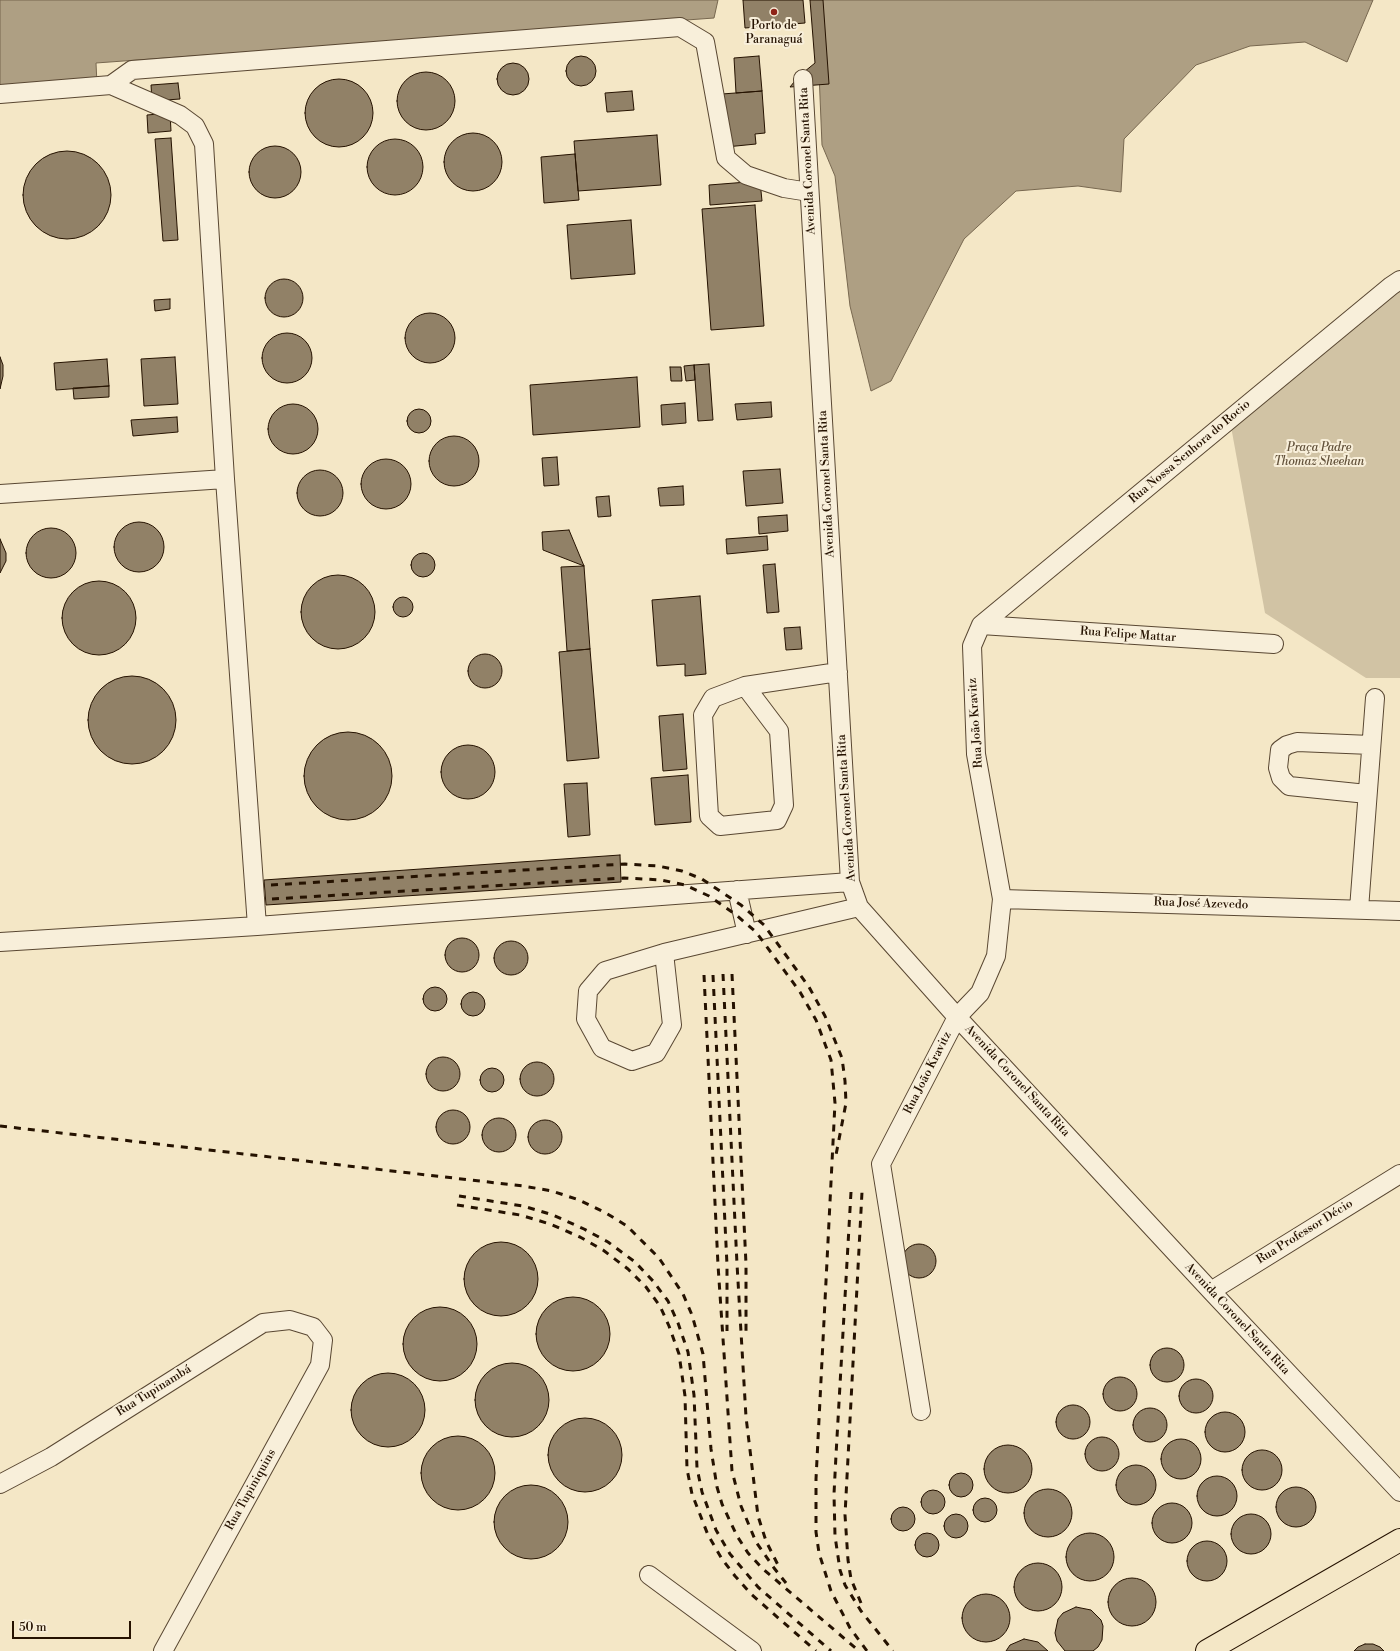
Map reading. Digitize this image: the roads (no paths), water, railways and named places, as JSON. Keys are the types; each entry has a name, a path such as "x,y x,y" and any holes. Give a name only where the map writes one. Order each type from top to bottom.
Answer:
{"main road":[{"path":"1207,1651 1400,1540"}],"street":[{"path":"111,85 132,70 680,27 705,42 726,158 746,175 784,188 810,192"},
{"name":"Avenida Coronel Santa Rita","path":"803,79 850,882 859,907 957,1017 1400,1492"},
{"path":"0,94 111,85 180,115 195,126 204,144 225,479 257,926"},
{"name":"Rua Nossa Senhora do Rocio","path":"981,625 1390,286 1400,280"},
{"path":"0,494 225,479"},
{"name":"Rua Felipe Mattar","path":"981,625 1274,644"},
{"name":"Rua João Kravitz","path":"921,1411 881,1164 957,1017 980,993 996,956 1002,899 976,754 972,646 981,625"},
{"path":"745,686 779,731 784,805 777,820 720,826 708,816 703,715 713,698 745,686 838,672"},
{"path":"1359,909 1375,698"},
{"path":"1368,794 1289,786 1281,778 1278,768 1280,750 1287,744 1297,742 1371,746"},
{"path":"0,942 257,926 850,882"},
{"path":"737,890 747,934"},
{"name":"Rua José Azevedo","path":"1002,899 1400,910"},
{"path":"664,954 672,1025 656,1053 632,1061 602,1048 586,1019 588,991 605,971 664,954 859,907"},
{"name":"Rua Professor Décio","path":"1211,1291 1400,1174"},
{"name":"Rua Tupinambá","path":"0,1484 50,1457 263,1323 290,1320 313,1327"},
{"name":"Rua Tupiniquins","path":"163,1651 320,1365 322,1340 313,1327"},
{"path":"649,1575 752,1651"}],"railway":[{"path":"271,885 625,864 658,866 682,871 702,879 741,905 764,925 809,987 825,1016 842,1058 845,1081 846,1103 835,1160"},
{"path":"272,899 624,878 661,880 685,885 709,896 735,914 756,932 800,992 816,1020 831,1060 835,1103 816,1479 816,1532 819,1553 831,1591 850,1628 867,1651"},
{"path":"723,974 746,1417 758,1516 766,1541 779,1567"},
{"path":"732,974 746,1264 746,1335"},
{"path":"704,975 718,1265 732,1471 741,1506 756,1542 786,1583"},
{"path":"713,975 727,1265 727,1331"},
{"path":"0,1126 523,1186 552,1191 579,1200 606,1213 627,1226 659,1258 683,1294 692,1315 703,1354 711,1449 717,1487 722,1504 737,1536 748,1553 763,1569 859,1651"},
{"path":"851,1192 834,1494 835,1536 840,1570 845,1585 861,1611 893,1651"},
{"path":"861,1603 851,1579 848,1560 845,1515 862,1192"},
{"path":"459,1196 523,1206 553,1215 608,1242 635,1262 653,1281 668,1301 678,1323 688,1352 694,1395 697,1468 702,1492 716,1530 730,1554 758,1587 831,1651"},
{"path":"457,1205 520,1215 550,1224 580,1237 603,1250 628,1269 646,1287 660,1306 679,1354 685,1396 687,1469 692,1494 708,1535 722,1559 751,1594 816,1651"}],"place":[{"name":"Porto de Paranaguá","path":"774,12"}],"park label":[{"name":"Praça Padre Thomaz Sheehan","path":"1319,455"}]}
